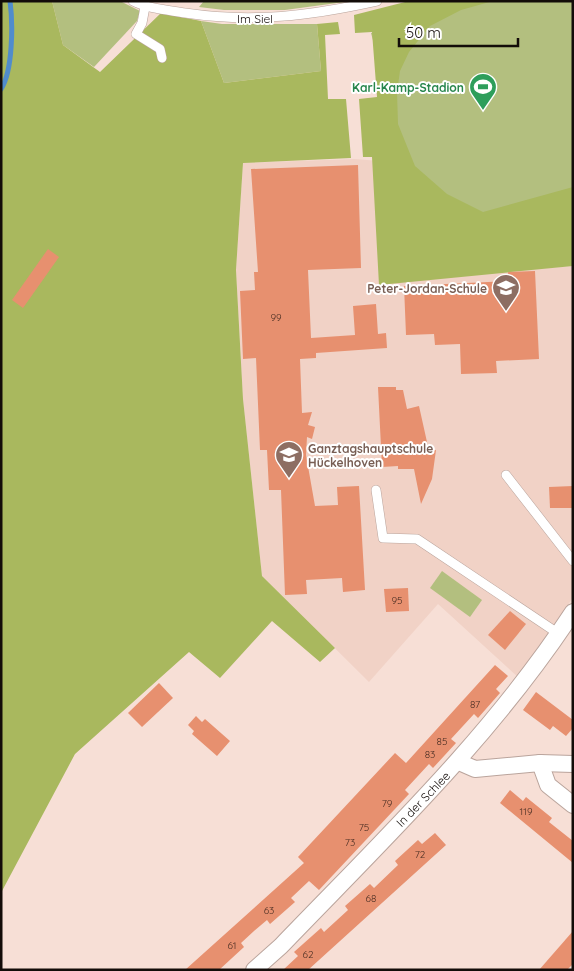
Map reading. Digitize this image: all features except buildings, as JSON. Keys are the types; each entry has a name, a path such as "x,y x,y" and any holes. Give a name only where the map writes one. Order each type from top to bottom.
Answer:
{"street":[{"name":"In der Schlee","path":"254,970 281,946 459,762 559,634 573,612"},
{"path":"459,762 476,769 540,763 573,764"},
{"path":"540,763 548,785 573,805"}],"lane":[{"name":"Im Siel","path":"133,1 145,7 223,18 286,18 377,1"},
{"path":"145,7 142,23 136,34 160,49 162,58"},
{"path":"506,475 573,561"},
{"path":"376,490 383,538 418,539 559,634"}],"shaded area":[{"path":"354,159 380,161 507,271 573,266 573,597 529,667 519,678 438,604 369,682 262,576 243,399 236,270 243,163"}],"green space":[{"path":"1,1 52,1 63,45 100,72 161,13 201,21 224,83 321,71 317,24 338,22 340,34 325,35 328,99 346,99 351,158 243,163 236,270 243,399 262,576 335,648 320,662 272,621 220,678 189,652 75,754 2,891"},
{"path":"52,1 120,1 140,11 137,21 94,67 63,45"},
{"path":"204,1 352,1 285,10 224,10 199,7"},
{"path":"409,1 493,1 461,10 430,26 409,52 400,71 397,92 398,124 415,166 447,194 483,212 573,187 573,266 379,285 372,157 363,157 359,99 377,97 372,32 355,33 354,15"},
{"name":"Karl-Kamp-Stadion","path":"486,1 573,1 573,190 426,230 371,33"},
{"path":"201,21 222,24 317,24 321,71 224,83"},
{"path":"442,571 482,600 470,617 430,588"}],"waterway":[{"path":"1,89 5,81 10,59 12,34 10,1"}],"place":[{"name":"Karl-Kamp-Stadion","path":"483,111"},
{"name":"Peter-Jordan-Schule","path":"506,312"},
{"name":"Ganztagshauptschule Hückelhoven","path":"289,479"}]}
